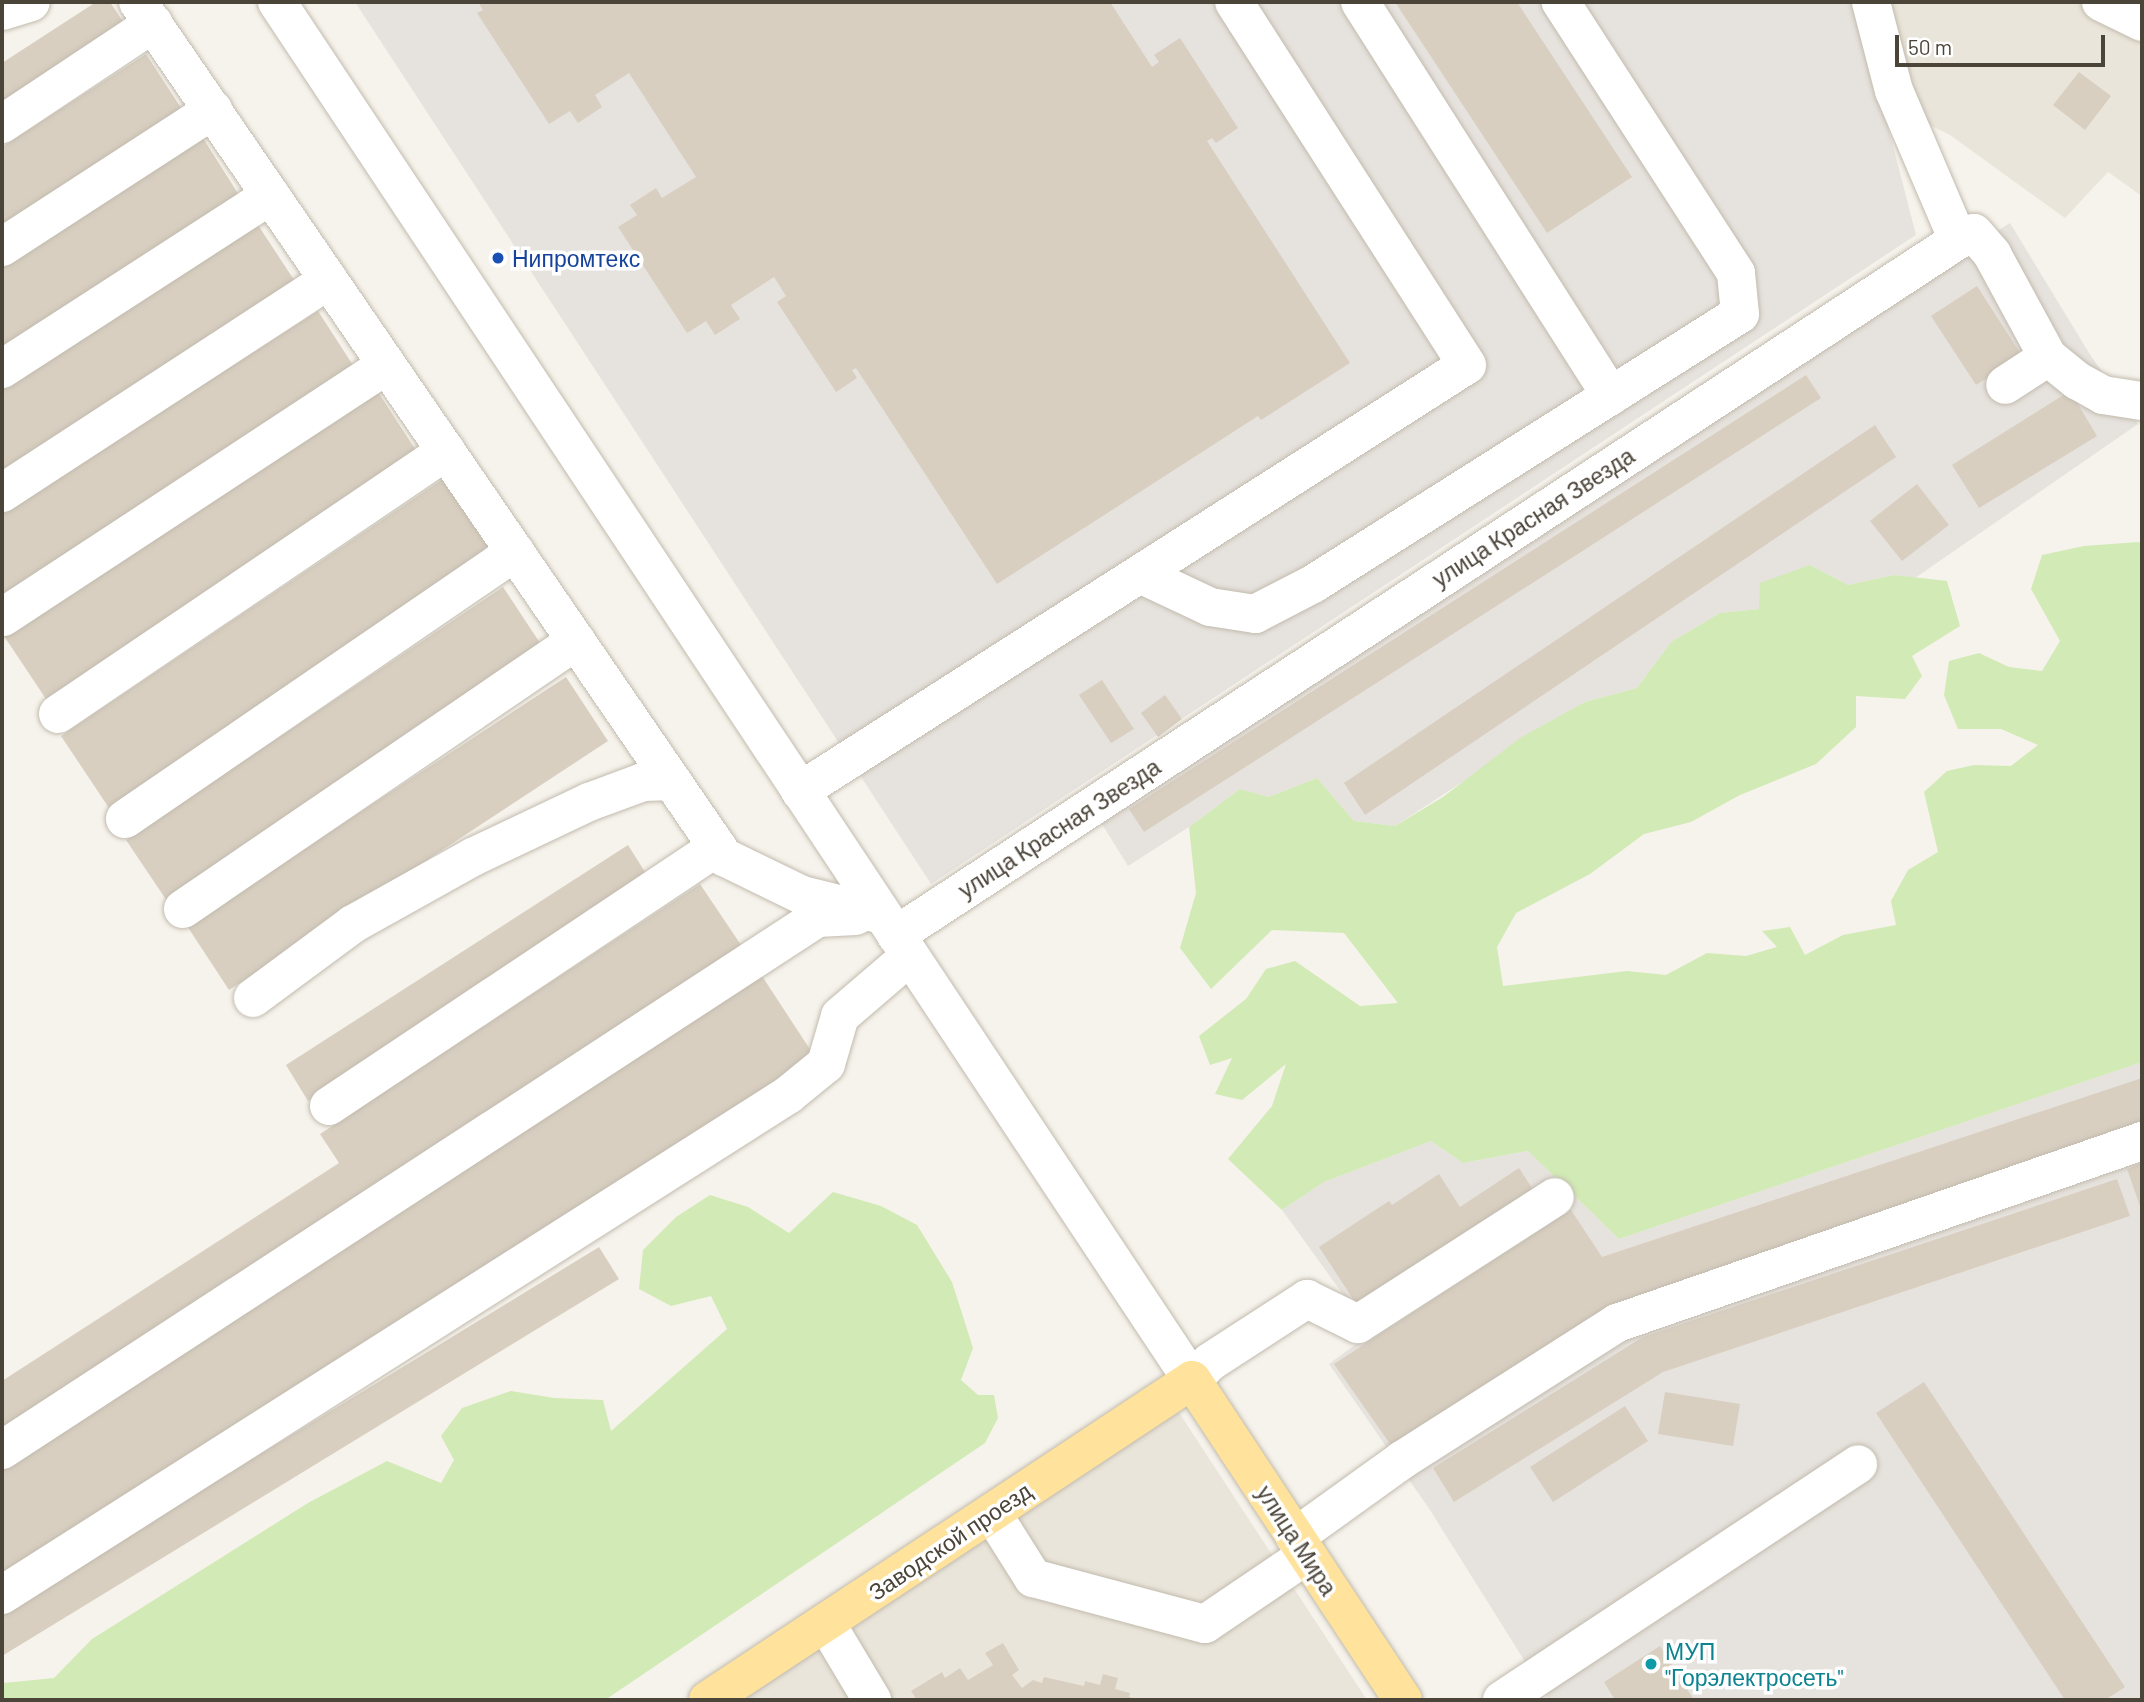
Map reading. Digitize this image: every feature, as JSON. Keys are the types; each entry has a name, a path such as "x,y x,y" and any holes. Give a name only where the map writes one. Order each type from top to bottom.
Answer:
{"main road":[{"name":"Заводской проезд","path":"708,1700 1192,1380"},
{"name":"улица Мира","path":"1192,1380 1403,1700"}],"street":[{"path":"2,11 31,2"},
{"path":"277,2 1192,1380 1210,1362 1307,1299 1358,1324 1555,1197"},
{"path":"800,791 1467,365 1234,2"},
{"path":"1360,2 1611,396"},
{"path":"1140,574 1210,607 1255,614 1313,584 1740,314 1736,273 1561,2"},
{"path":"1871,2 1894,91 1958,240 1974,233 1992,254 2048,357 2078,381 2103,395 2142,401"},
{"path":"2101,2 2142,22"},
{"path":"2,124 146,12 724,857 802,895 896,935"},
{"path":"2,247 213,110"},
{"path":"2,369 271,195"},
{"name":"улица Красная Звезда","path":"2,1595 788,1095 826,1064 840,1016 896,935 1958,240"},
{"path":"2,493 330,281"},
{"path":"2005,385 2048,357"},
{"path":"3,617 387,365"},
{"path":"58,715 446,451"},
{"path":"125,819 515,552"},
{"path":"183,909 576,642"},
{"path":"253,998 353,925 473,858 611,794 643,782 672,781"},
{"path":"329,1106 717,846"},
{"path":"2,1450 817,918 896,935"},
{"path":"992,1513 1033,1578 1205,1624 1402,1461 1617,1323 2142,1141"},
{"path":"1502,1700 1858,1464"},
{"path":"826,1623 872,1700"}],"shaded area":[{"name":"Нипромтекс","path":"355,2 1856,2 1916,235 931,884"},
{"path":"1856,2 2142,2 2142,196 2108,172 2065,218 1950,135 1882,102"},
{"path":"2010,223 2089,353 2138,424 1915,578 1894,575 1848,585 1810,565 1759,609 1720,613 1671,642 1637,688 1585,702 1395,826 1354,821 1317,778 1269,797 1240,789 1189,827 1128,866 1097,816 1845,326"},
{"name":"МУП \"Горэлектросеть\"","path":"2142,1062 2142,1700 1549,1700 1430,1510 1329,1364 1371,1333 1282,1210 1324,1182 1431,1141 1463,1163 1528,1151 1619,1239"},
{"path":"1178,1411 1367,1700 739,1700"}],"green space":[{"path":"2139,542 2142,545 2142,1062 1619,1239 1528,1151 1463,1163 1431,1141 1324,1182 1282,1210 1228,1159 1272,1106 1286,1064 1242,1100 1215,1094 1232,1058 1210,1065 1199,1036 1246,999 1266,969 1295,961 1360,1006 1398,1003 1344,933 1272,930 1211,989 1180,948 1196,893 1189,827 1240,789 1269,797 1317,778 1354,821 1395,826 1443,797 1520,738 1585,702 1637,688 1671,642 1720,613 1759,609 1760,583 1810,565 1848,585 1894,575 1947,581 1960,626 1912,656 1922,676 1905,699 1856,696 1856,727 1816,764 1740,795 1691,822 1644,834 1590,874 1516,913 1497,947 1503,986 1627,971 1666,975 1707,953 1746,956 1777,947 1762,931 1790,927 1805,955 1843,935 1896,925 1891,901 1908,870 1938,852 1924,792 1947,771 1974,765 2011,766 2038,745 2001,729 1958,729 1944,695 1949,661 1979,653 2009,667 2042,671 2060,641 2031,589 2042,555 2084,546"},
{"path":"833,1192 881,1206 917,1225 952,1282 973,1348 961,1380 978,1395 994,1395 998,1418 985,1443 605,1700 2,1700 4,1683 54,1678 92,1639 308,1503 387,1461 441,1483 454,1460 441,1436 462,1408 511,1391 554,1398 603,1400 611,1431 727,1329 711,1296 671,1306 639,1289 643,1250 676,1217 710,1195 748,1207 789,1233"}],"building":[{"path":"96,2 110,2 126,26 2,106 2,63"},
{"path":"478,2 1110,2 1152,67 1159,62 1154,55 1180,38 1238,128 1216,143 1212,138 1207,141 1350,363 1261,420 1258,416 997,584 856,368 852,370 857,378 836,392 777,302 786,296 774,277 731,305 740,319 715,335 706,321 687,333 618,227 637,215 630,205 656,188 662,198 696,177 629,73 595,95 602,107 578,123 570,111 549,124 477,13 483,10"},
{"path":"1395,2 1517,2 1632,177 1547,233"},
{"path":"146,54 185,114 2,233 2,147"},
{"path":"2079,72 2111,96 2085,130 2053,105"},
{"path":"203,138 242,200 2,355 2,267"},
{"path":"258,225 298,286 2,477 2,389"},
{"path":"1977,286 2022,356 1976,385 1931,316"},
{"path":"318,311 358,373 2,602 2,514"},
{"path":"1806,375 1821,398 1144,832 1129,809"},
{"path":"376,389 419,455 46,699 2,633"},
{"path":"2070,391 2097,436 1979,508 1952,465"},
{"path":"1875,425 1896,457 1365,815 1344,783"},
{"path":"443,479 491,550 109,808 61,736"},
{"path":"1917,484 1949,525 1902,561 1870,521"},
{"path":"503,587 544,649 167,901 126,840"},
{"path":"566,677 608,741 229,990 187,926"},
{"path":"1102,680 1134,729 1111,743 1079,695"},
{"path":"1165,695 1182,719 1158,737 1141,713"},
{"path":"628,845 650,880 308,1101 286,1065"},
{"path":"700,884 743,948 2,1438 2,1381 339,1163 320,1134"},
{"path":"762,976 817,1060 2,1582 2,1467"},
{"path":"2142,1078 2142,1130 1628,1303 1395,1451 1334,1364 1571,1210 1602,1257"},
{"path":"2142,1163 2142,1212 2127,1169"},
{"path":"1519,1168 1539,1199 1357,1305 1319,1247 1389,1201 1392,1205 1439,1174 1460,1207"},
{"path":"2117,1179 2130,1216 1663,1372 1454,1502 1433,1468 1643,1337"},
{"path":"599,1247 619,1279 2,1656 2,1612"},
{"path":"1924,1382 2125,1687 2105,1700 2065,1700 1876,1413"},
{"path":"1665,1392 1740,1404 1733,1446 1658,1434"},
{"path":"1625,1406 1648,1441 1553,1502 1530,1467"},
{"path":"1003,1643 1019,1670 1012,1675 1022,1688 1033,1680 1042,1683 1044,1677 1084,1686 1085,1681 1100,1685 1103,1674 1118,1678 1115,1689 1130,1693 1129,1697 1141,1700 917,1700 911,1691 942,1672 945,1678 960,1668 968,1680 993,1665 985,1653"},
{"name":"МУП \"Горэлектросеть\"","path":"1660,1646 1694,1700 1615,1700 1604,1682"}],"place":[{"name":"Нипромтекс","path":"498,258"},
{"name":"МУП \"Горэлектросеть\"","path":"1651,1664"}]}
